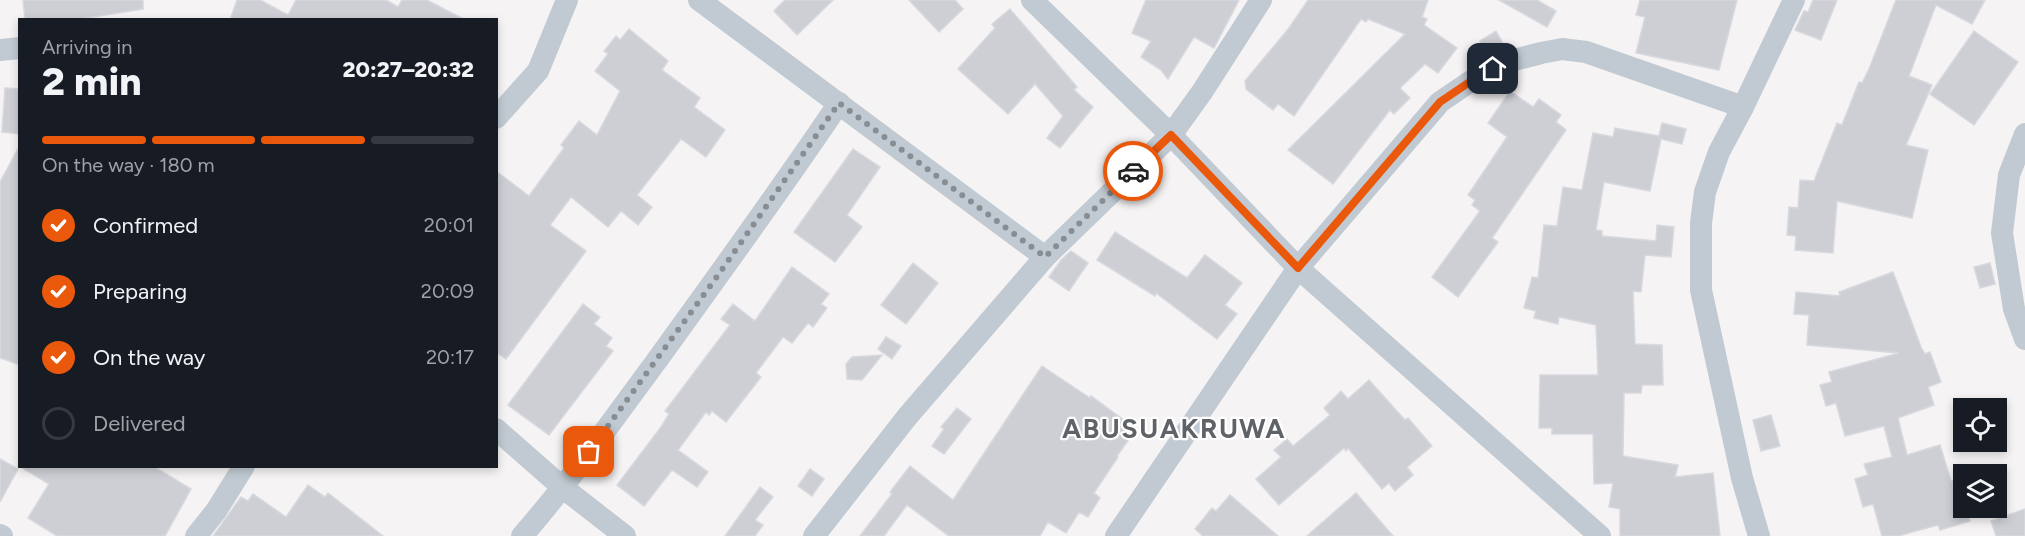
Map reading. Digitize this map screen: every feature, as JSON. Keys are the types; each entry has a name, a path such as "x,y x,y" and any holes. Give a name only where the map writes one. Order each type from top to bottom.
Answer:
{"street":[{"path":"498,116 538,71 567,0"},
{"path":"699,0 1045,257"},
{"path":"814,536 907,417 1045,257 1171,135 1202,92 1261,0"},
{"path":"1759,536 1742,478 1701,290 1701,223 1705,192 1719,152 1794,0"},
{"path":"1036,1 1171,135 1298,268 1599,536"},
{"path":"0,50 18,48"},
{"path":"1116,536 1298,268 1440,102 1480,75 1507,62 1562,49 1586,52 1743,106"},
{"path":"522,536 562,487 696,306 839,103"},
{"path":"2025,134 2009,175 2002,233 2014,309 2025,339"},
{"path":"498,431 562,487 625,536"},
{"path":"196,536 216,511 237,469"}],"building":[{"path":"23,0 143,0 143,9 87,18 25,18"},
{"path":"237,0 260,0 288,15 296,0 386,0 398,7 402,0 427,0 461,18 231,18"},
{"path":"785,0 833,0 797,35 774,11"},
{"path":"909,0 955,0 963,9 939,32"},
{"path":"1146,0 1239,0 1214,48 1194,37 1168,79 1161,70 1141,57 1151,41 1132,33"},
{"path":"1308,0 1428,0 1422,17 1427,19 1424,25 1457,48 1438,73 1425,64 1400,88 1410,98 1394,114 1390,110 1333,184 1288,150 1405,34 1368,19 1366,22 1361,19 1294,116 1278,104 1273,110 1246,89 1245,81 1289,28"},
{"path":"1499,0 1537,0 1556,11 1547,27"},
{"path":"1640,0 1737,0 1719,70 1636,53 1645,17 1636,15"},
{"path":"1813,0 1837,0 1821,40 1795,30 1804,11 1808,12"},
{"path":"1896,0 1985,0 1972,24 1936,5 1909,76 1932,85 1906,145 1928,150 1912,218 1837,201 1833,253 1795,250 1796,236 1787,235 1789,207 1798,208 1800,180 1814,181 1837,123 1842,125 1859,82 1862,83 1869,69"},
{"path":"1010,9 1077,87 1074,90 1093,107 1060,148 1047,138 1063,116 1035,84 1008,114 958,69 995,28 992,24"},
{"path":"629,29 668,61 662,70 700,98 694,107 725,130 706,157 681,139 637,195 652,207 638,225 621,211 608,227 571,197 550,225 586,251 506,359 498,353 498,173 529,196 564,148 561,145 579,121 597,135 620,91 595,71 608,54 604,51 616,36 620,40"},
{"path":"1496,31 1505,47 1488,56 1480,41"},
{"path":"1974,31 2018,62 1974,125 1930,94"},
{"path":"5,88 18,89 18,134 2,132"},
{"path":"1510,91 1533,107 1539,99 1561,115 1556,122 1566,130 1492,238 1498,242 1458,297 1432,277 1480,211 1472,205 1475,200 1468,195 1507,137 1488,123"},
{"path":"1662,123 1686,129 1682,144 1661,139 1650,191 1604,182 1596,230 1602,231 1602,236 1656,241 1657,225 1674,227 1671,257 1645,255 1641,292 1633,291 1635,344 1662,345 1663,385 1642,385 1641,393 1624,393 1623,456 1678,465 1675,477 1713,473 1720,536 1620,536 1620,509 1609,507 1613,483 1594,484 1593,434 1552,434 1552,428 1539,428 1540,375 1598,375 1596,325 1559,317 1558,324 1534,318 1536,311 1524,308 1532,277 1538,278 1544,225 1557,226 1563,187 1582,190 1593,133 1613,137 1615,128 1659,136"},
{"path":"18,149 18,364 0,358 0,182"},
{"path":"853,149 880,167 847,215 862,227 835,262 794,232"},
{"path":"1115,232 1187,278 1205,255 1242,283 1225,305 1237,314 1217,339 1156,293 1155,296 1097,260"},
{"path":"1071,251 1088,263 1069,291 1049,277 1061,260"},
{"path":"913,263 938,283 906,324 881,305"},
{"path":"1990,263 1995,284 1980,288 1974,267"},
{"path":"792,267 829,294 821,304 827,308 813,327 808,323 792,343 783,337 756,373 761,377 726,422 712,411 709,415 706,412 678,450 708,472 697,487 672,470 644,506 617,485 661,427 669,414 665,411 730,325 721,319 733,304 755,321"},
{"path":"1893,272 1921,347 1925,354 1930,352 1941,382 1928,387 1934,405 1898,418 1907,455 1940,445 1951,481 1953,480 1953,518 1969,518 1970,521 1940,530 1938,525 1898,536 1882,536 1873,504 1863,507 1855,479 1868,475 1864,464 1892,457 1884,426 1845,436 1836,403 1826,406 1820,385 1832,382 1829,372 1899,353 1807,345 1809,315 1794,314 1796,292 1840,296 1839,292"},
{"path":"583,304 600,317 594,324 612,338 606,346 613,351 549,435 508,405"},
{"path":"886,337 901,346 892,359 878,349"},
{"path":"882,355 862,380 847,379 846,364 852,357"},
{"path":"1042,366 1090,398 1091,396 1136,429 1094,493 1100,498 1088,517 1079,512 1066,533 1048,522 1040,536 949,536 907,505 884,536 860,536 910,466 953,500"},
{"path":"1369,380 1405,420 1408,418 1432,446 1407,467 1413,475 1395,491 1389,483 1382,489 1348,448 1346,451 1344,448 1279,505 1256,479 1281,457 1274,450 1287,439 1293,446 1330,415 1324,408 1341,391 1348,399"},
{"path":"957,408 971,419 944,454 932,446 944,429 941,427"},
{"path":"1771,415 1780,446 1761,451 1753,420"},
{"path":"0,459 18,469 0,502"},
{"path":"22,468 156,468 191,489 165,536 57,536 28,518 49,484"},
{"path":"810,469 824,479 812,496 798,486"},
{"path":"308,485 325,497 328,493 383,536 213,536 241,497 248,501 253,494 286,517"},
{"path":"760,487 773,497 755,520 763,525 755,536 725,536"},
{"path":"1356,493 1393,536 1307,536"},
{"path":"1230,495 1278,536 1203,536 1195,529 1212,508 1216,511"},
{"path":"2025,509 2025,536 1996,536 1991,521 2007,518 2007,515"}],"way so far":[{"path":"589,452 797,165 839,103 1045,257 1133,171"}],"district":[{"name":"ABUSUAKRUWA","path":"1174,429"}],"route":[{"path":"1133,171 1171,135 1298,268 1440,102 1493,69"}]}
